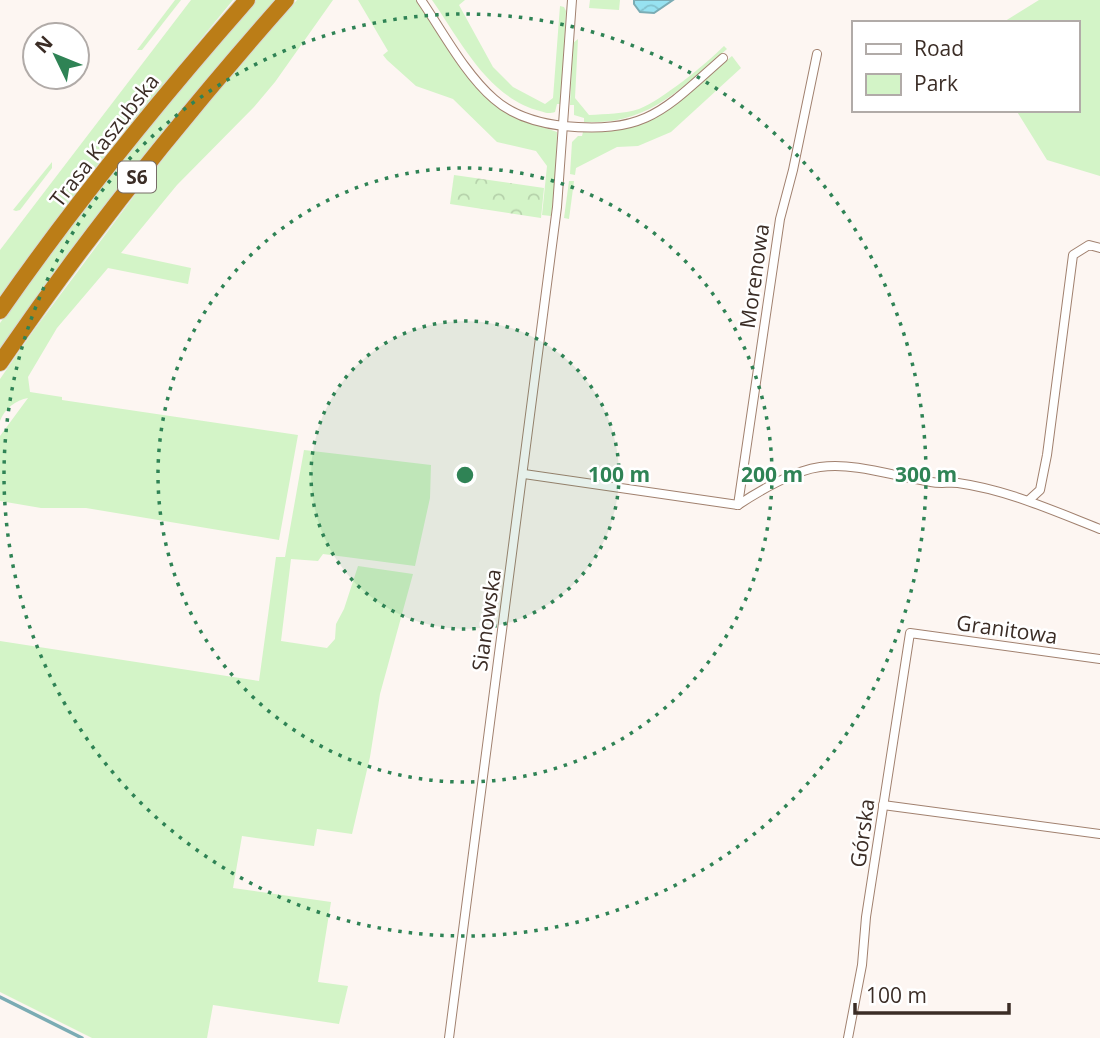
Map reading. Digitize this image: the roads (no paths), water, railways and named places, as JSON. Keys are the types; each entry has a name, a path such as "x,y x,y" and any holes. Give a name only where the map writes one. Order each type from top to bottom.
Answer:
{"highway":[{"name":"Trasa Kaszubska","path":"0,311 75,209 166,94 247,0"},
{"name":"S6","path":"0,363 122,196 188,113 286,0"}],"street":[{"path":"421,0 474,76 494,99 529,119 548,124 605,128 645,119 675,100 723,58"},
{"name":"Sianowska","path":"449,1038 557,206 572,0"},
{"name":"Morenowa","path":"738,505 780,219 817,54"},
{"path":"1029,500 1040,491 1073,255 1089,245 1100,248"},
{"path":"524,474 738,505 754,494 806,471 838,466 933,483 957,483 1029,500 1100,529"},
{"name":"Granitowa","path":"910,633 1100,659"},
{"name":"Górska","path":"848,1038 862,965 866,917 910,633"},
{"path":"883,806 1100,834"}],"water":[{"path":"634,0 673,0 654,13 640,12"}],"waterway":[{"path":"0,997 82,1038"}]}
